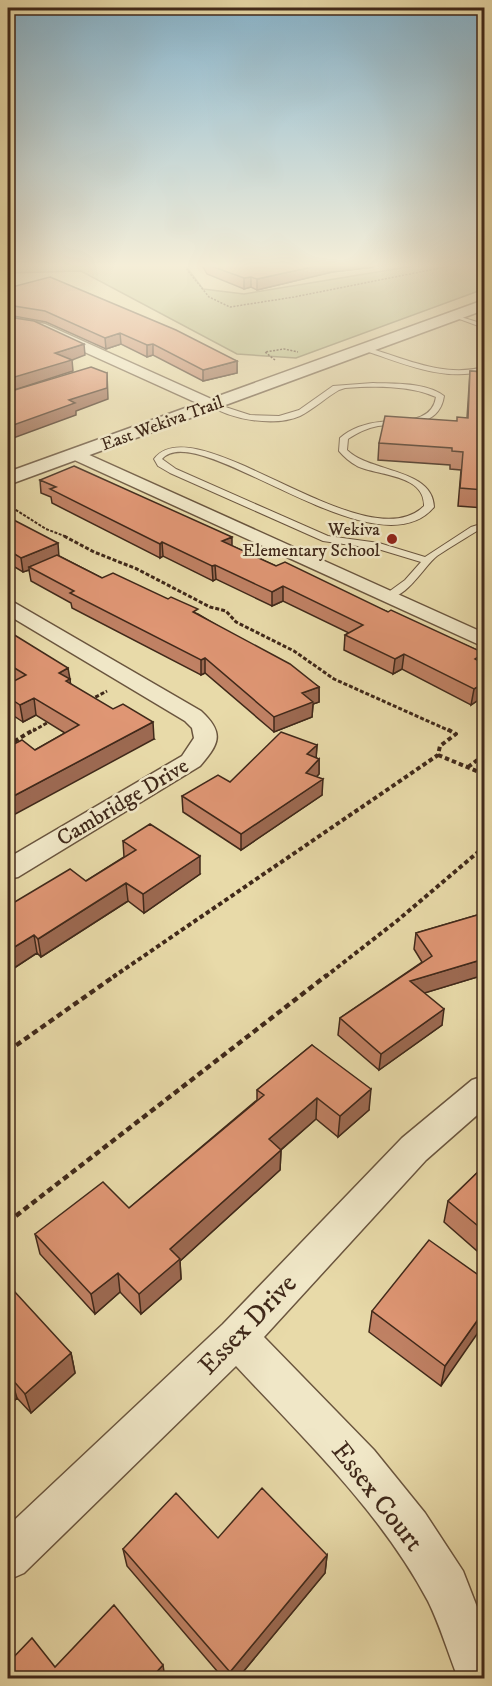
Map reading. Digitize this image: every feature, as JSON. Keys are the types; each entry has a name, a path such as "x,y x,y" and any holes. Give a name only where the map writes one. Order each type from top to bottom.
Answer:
{"street":[{"path":"75,344 213,405"},
{"name":"East Wekiva Trail","path":"8,479 380,344"},
{"path":"95,371 117,364"},
{"path":"76,454 484,641"},
{"name":"Cambridge Drive","path":"8,607 193,716 204,725 207,737 202,749 191,761 8,870"},
{"name":"Essex Drive","path":"8,1557 237,1338 414,1149 484,1090"},
{"name":"Essex Court","path":"237,1338 359,1465 409,1529 446,1588 482,1678"}],"lane":[{"path":"365,349 447,373 473,372 484,369"},
{"path":"213,405 244,416 275,419 299,413 337,388 350,385 409,388 436,393 440,396 441,405 434,413 423,418 378,424 355,431 344,438 343,451 351,460 366,467 414,481 423,490 429,498 429,507 422,514 411,519 392,523 373,522 340,511 202,452 174,450 162,454 158,459 160,464 173,471 326,538 379,546 427,561"},
{"path":"388,596 409,582 442,547 484,526"}],"path":[{"path":"281,364 265,352 284,349 307,356"},
{"path":"8,505 46,529 59,533 93,552 137,569 210,607 223,609 233,614 236,622 294,651 334,679 386,703 403,708 456,734 440,746 438,755 180,930 8,1051"},
{"path":"84,705 128,678"},
{"path":"8,745 46,725 60,714"},
{"path":"438,755 484,774"},
{"path":"467,768 484,755"},
{"path":"8,1222 398,920 484,847"}],"green space":[{"path":"218,344 335,344 296,358 237,354"}],"building":[{"path":"8,344 84,344 55,353 72,360 8,379"},
{"path":"144,344 203,344 237,361 203,370 153,344"},
{"path":"91,367 107,373 107,388 69,400 75,403 8,427 8,392"},
{"path":"470,371 484,372 484,490 460,488 463,452 452,451 452,448 379,443 385,416 457,421 457,417 468,418"},
{"path":"74,466 232,537 222,541 276,566 285,562 388,612 391,610 484,653 475,659 484,664 484,683 474,689 404,654 395,659 345,635 363,625 283,586 272,592 162,542 160,544 50,489 56,487 40,480"},
{"path":"8,517 58,543 21,558 8,550"},
{"path":"57,555 102,578 113,573 168,599 171,597 198,609 193,612 290,664 319,687 302,693 313,702 274,717 205,658 201,660 70,593 74,591 29,567"},
{"path":"8,631 68,668 59,673 70,679 66,681 113,709 123,704 153,722 8,799 8,747 22,740 35,750 79,725 34,698 20,705 8,697 8,684 26,675 8,664"},
{"path":"281,732 317,745 307,754 319,759 306,773 323,779 241,834 182,796 218,775 230,782"},
{"path":"150,824 200,856 143,894 126,883 38,939 34,935 8,951 8,906 70,869 86,881 136,850 123,841"},
{"path":"484,913 484,959 410,981 444,1009 381,1054 340,1018 432,956 416,933"},
{"path":"312,1045 371,1089 340,1116 317,1098 269,1139 281,1150 170,1249 180,1259 139,1294 118,1273 91,1294 35,1234 103,1182 129,1208 264,1095 257,1090"},
{"path":"484,1166 484,1231 448,1201"},
{"path":"429,1240 484,1279 484,1311 445,1366 372,1311"},
{"path":"14,1291 71,1353 25,1394 11,1378 8,1381 8,1296"},
{"path":"262,1488 327,1555 230,1672 123,1549 176,1493 218,1538"},
{"path":"114,1605 163,1665 151,1678 8,1678 8,1663 32,1638 55,1667"}],"place":[{"name":"Wekiva Elementary School","path":"392,539"}]}
